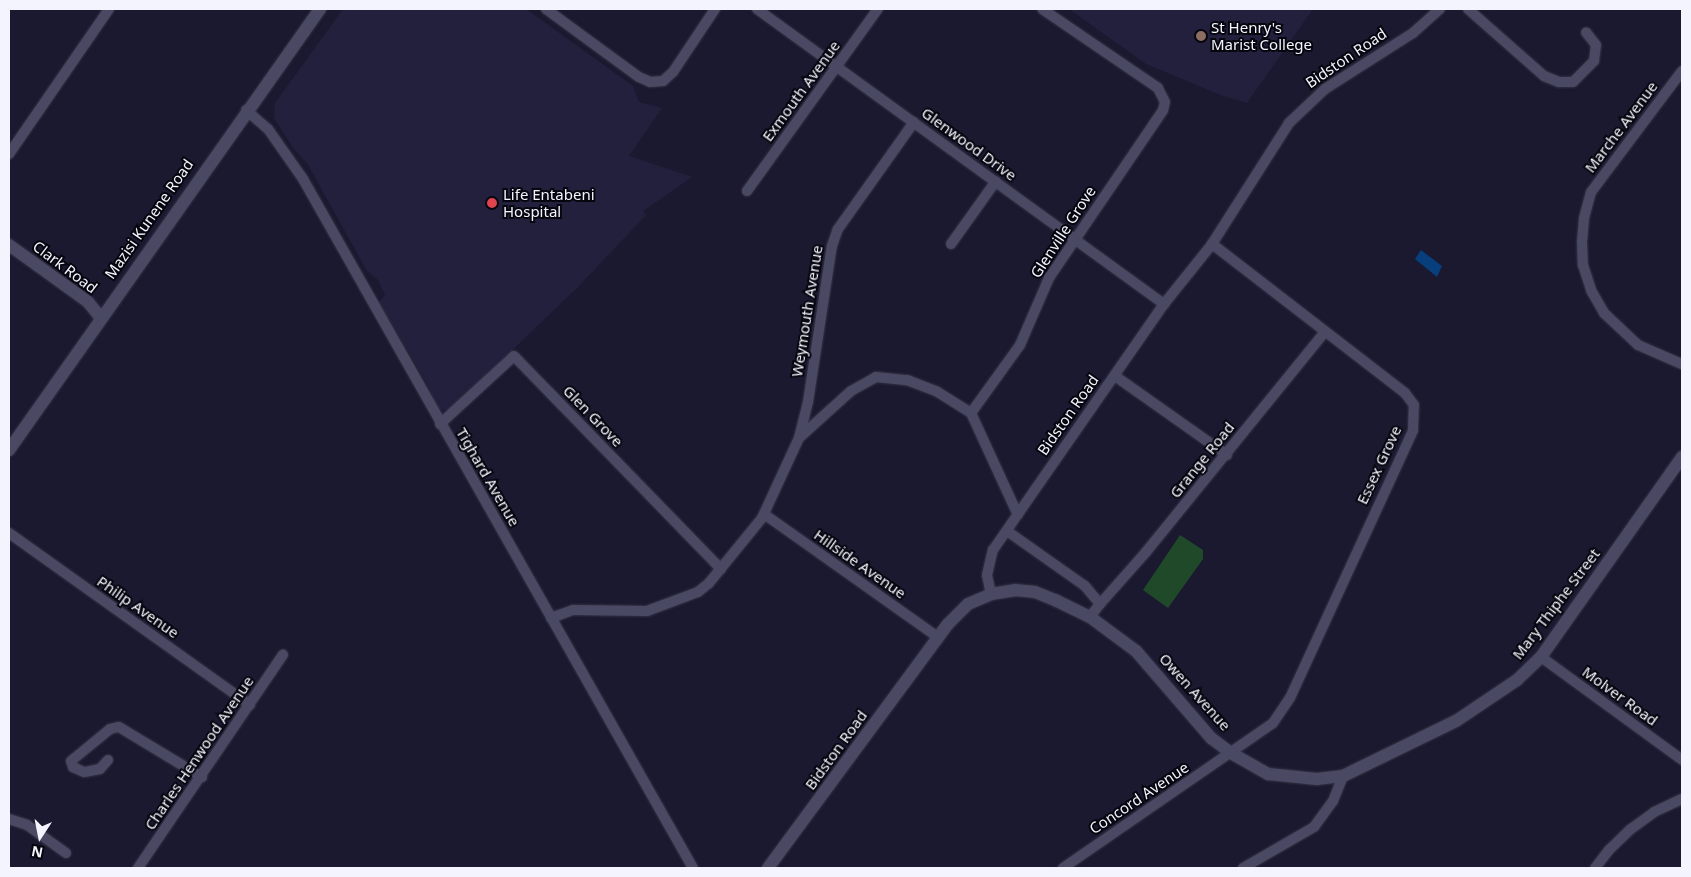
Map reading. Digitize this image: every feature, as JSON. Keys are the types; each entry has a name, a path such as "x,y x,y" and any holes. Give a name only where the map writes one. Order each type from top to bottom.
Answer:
{"street":[{"path":"9,154 109,9"},
{"name":"Mazisi Kunene Road","path":"9,450 100,317 246,110 320,9"},
{"path":"546,9 639,77 650,82 664,81 674,72 715,9"},
{"name":"Glenwood Drive","path":"757,9 1164,304"},
{"name":"Exmouth Avenue","path":"747,191 878,9"},
{"name":"Glenville Grove","path":"971,413 1020,346 1049,278 1163,110 1163,94 1042,9"},
{"name":"Bidston Road","path":"768,868 956,614 968,604 991,594 987,575 989,561 1007,531 1164,304 1212,244 1289,123 1325,89 1413,33 1440,9"},
{"path":"1468,9 1544,76 1558,82 1569,84 1577,80 1594,61 1596,45 1586,32"},
{"name":"Marche Avenue","path":"1682,71 1591,192 1584,218 1582,242 1583,265 1592,292 1604,313 1638,344 1682,364"},
{"name":"Tighard Avenue","path":"246,110 268,129 303,179 693,868"},
{"name":"Weymouth Avenue","path":"799,438 808,402 832,246 838,229 914,122"},
{"path":"951,244 996,181"},
{"name":"Essex Grove","path":"1212,244 1324,333 1410,397 1415,416 1413,430 1290,698 1273,723 1231,753"},
{"name":"Clark Road","path":"9,245 88,302 100,317"},
{"name":"Grange Road","path":"1100,604 1227,455 1324,333"},
{"name":"Glen Grove","path":"440,424 514,356 721,569"},
{"path":"1115,376 1227,455"},
{"path":"551,618 573,610 631,612 660,608 698,592 721,569 764,514 799,438 851,391 876,377 907,380 936,391 971,413 1018,515"},
{"name":"Mary Thiphe Street","path":"1342,776 1395,753 1482,706 1518,680 1540,657 1682,457"},
{"name":"Hillside Avenue","path":"764,514 938,637"},
{"path":"1007,531 1085,586 1100,604 1090,617"},
{"name":"Philip Avenue","path":"9,533 250,705"},
{"name":"Owen Avenue","path":"991,594 1016,590 1035,592 1090,617 1136,652 1211,738 1231,753 1268,774 1316,779 1342,776"},
{"name":"Charles Henwood Avenue","path":"138,868 202,777 283,655"},
{"name":"Molver Road","path":"1540,657 1682,760"},
{"path":"108,760 100,769 84,772 73,767 71,761 110,729 118,728 202,777"},
{"name":"Concord Avenue","path":"1063,868 1231,753"},
{"path":"1243,868 1314,827 1333,801 1342,776"},
{"path":"1595,868 1631,829 1654,812 1682,799"},
{"path":"9,819 27,826 66,853"}],"shaded area":[{"name":"Life Entabeni Hospital","path":"343,9 526,9 633,86 639,102 662,108 629,156 692,177 643,211 646,215 579,286 449,411 438,409 428,386 379,302 385,295 378,280 367,271 307,163 293,148 274,118 275,103"},
{"name":"St Henry's Marist College","path":"1069,9 1313,9 1247,103 1223,96 1146,64"}],"green space":[{"path":"1180,535 1203,550 1203,559 1168,608 1143,590"}],"water":[{"path":"1421,250 1442,266 1437,277 1415,259"}],"place":[{"name":"St Henry's Marist College","path":"1201,36"},
{"name":"Life Entabeni Hospital","path":"492,203"}]}
